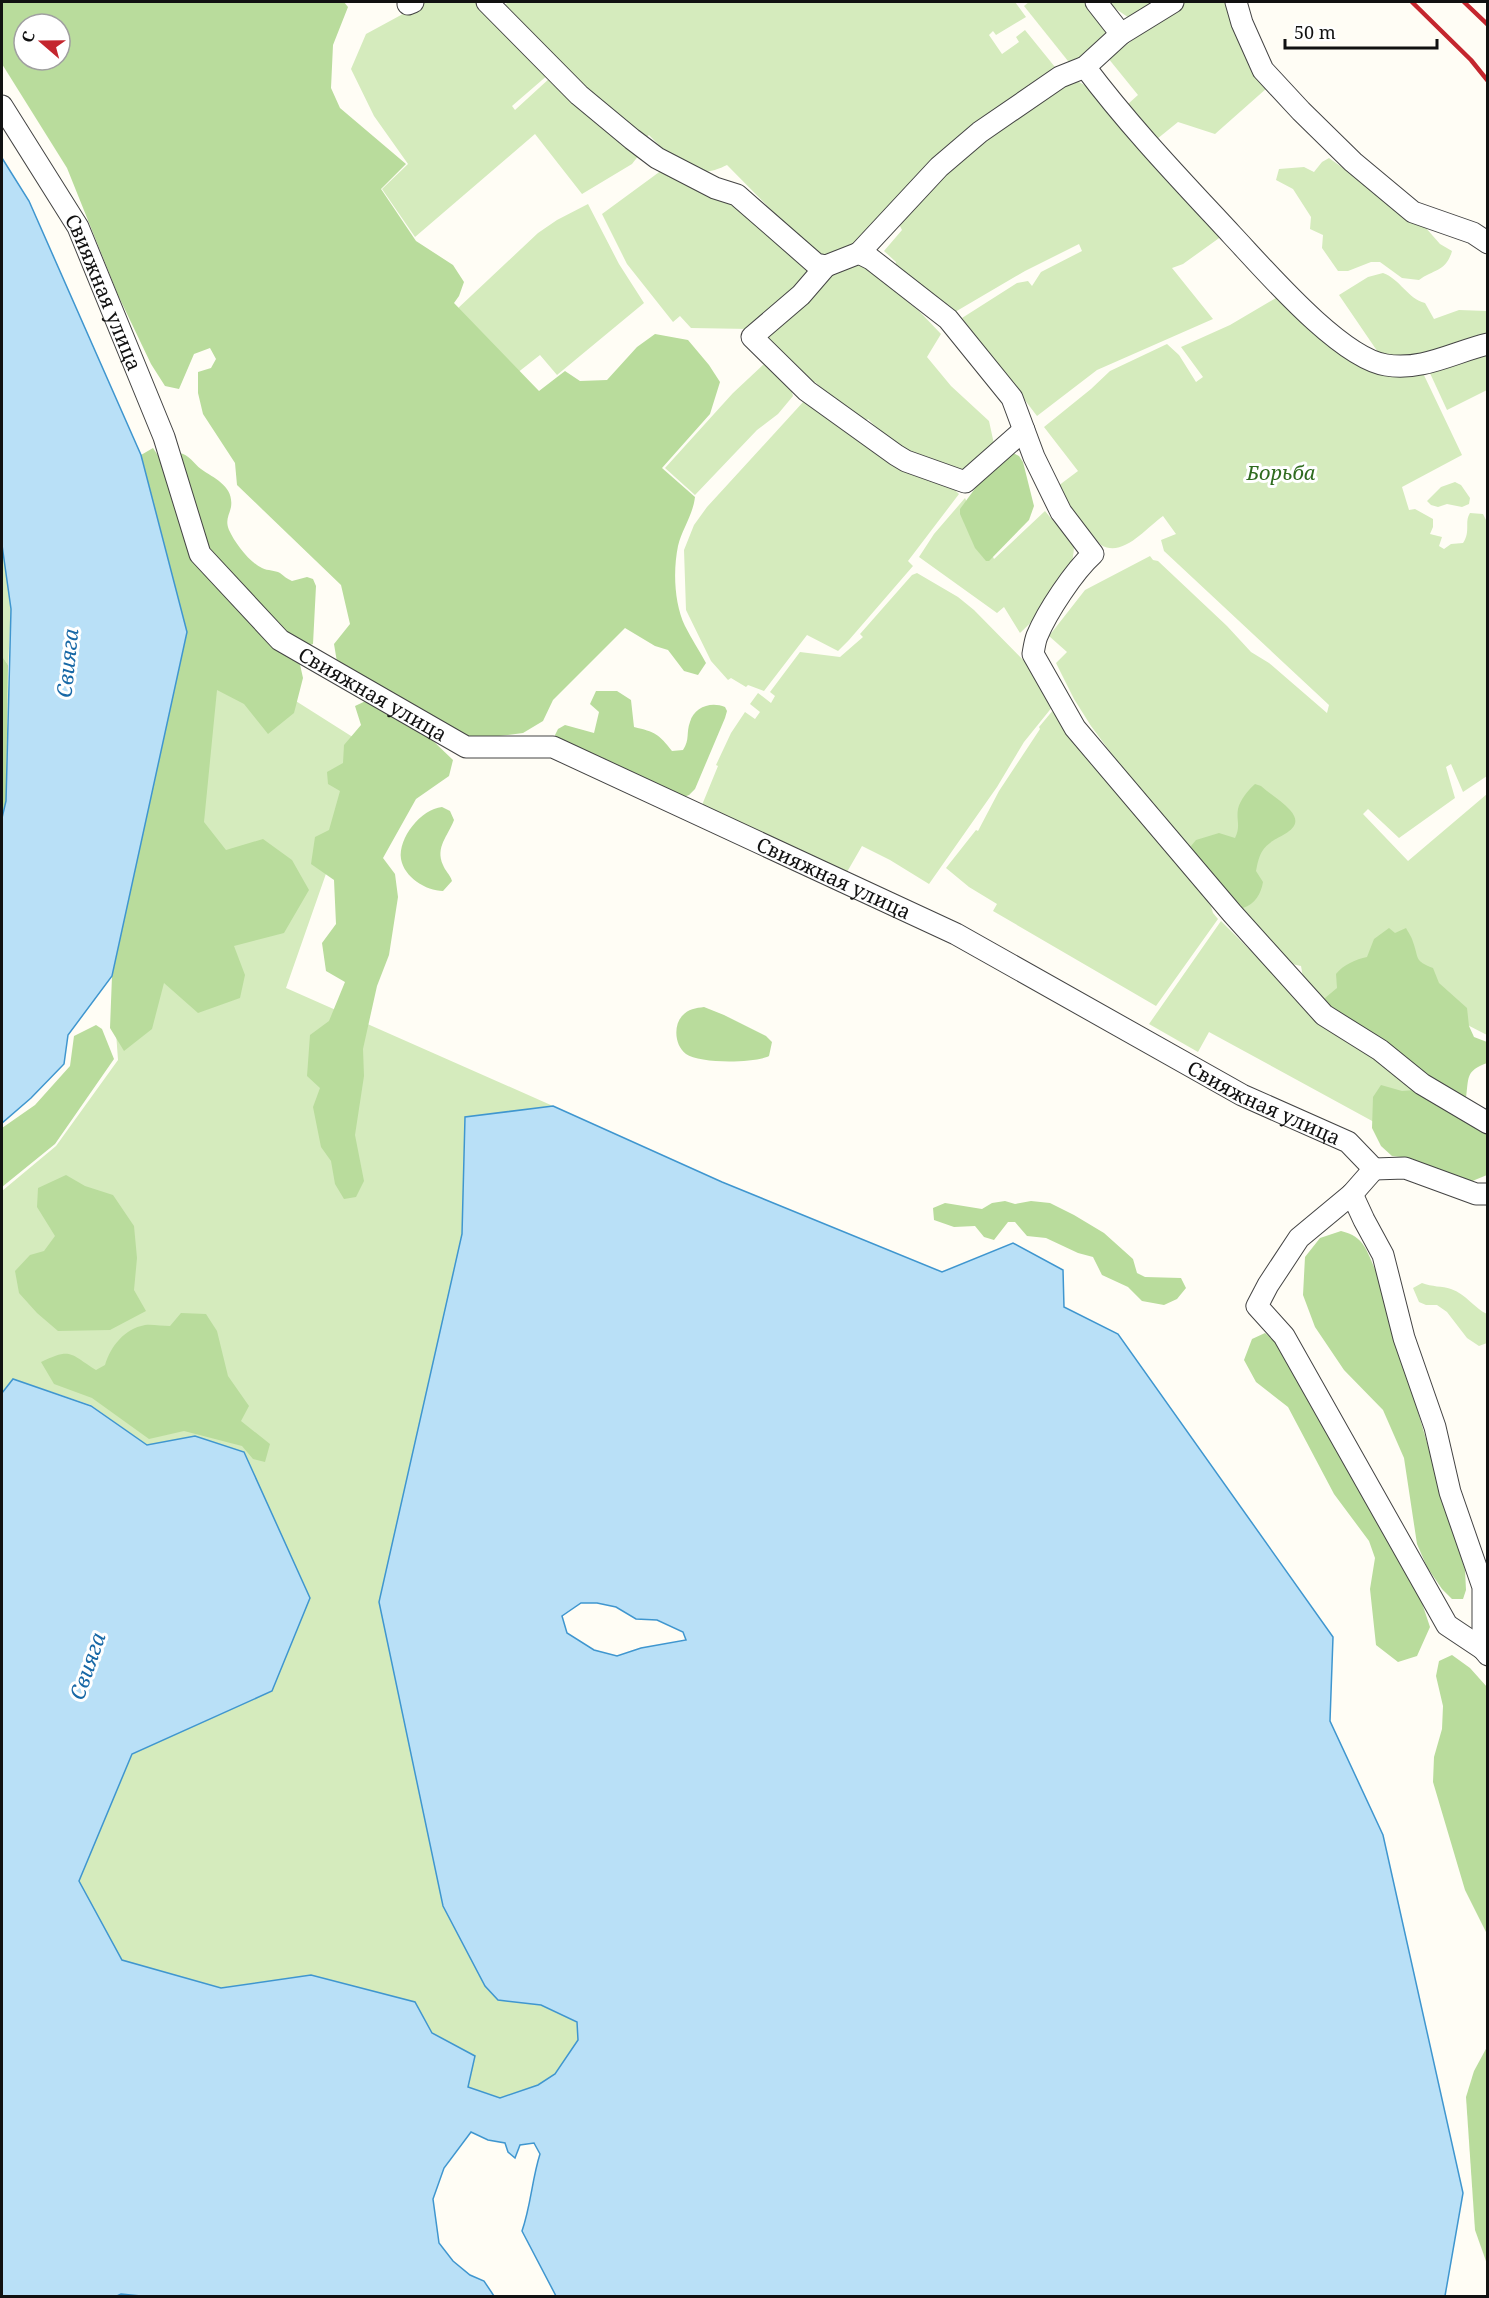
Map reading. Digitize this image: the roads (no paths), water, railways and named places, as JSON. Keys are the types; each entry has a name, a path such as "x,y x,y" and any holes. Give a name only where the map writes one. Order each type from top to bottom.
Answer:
{"street":[{"path":"489,2 579,95 632,139 657,158 715,188 737,195 809,260 826,266"},
{"path":"1096,2 1121,34"},
{"path":"1024,430 965,482 906,461 896,455 807,391 752,337 801,295 826,266 859,253 939,167 980,132 1060,77 1085,67 1121,34 1173,2"},
{"path":"1236,2 1242,23 1263,70 1353,162 1413,212 1473,233 1488,243"},
{"path":"1085,67 1134,130 1288,295 1345,346 1374,362 1388,366 1405,366 1437,361 1488,344"},
{"name":"Свияжная улица","path":"2,106 78,226 164,437 200,554 280,640 466,747 553,747 956,934 1242,1095 1348,1142 1374,1169"},
{"path":"859,253 871,259 948,319 1012,398 1061,512 1093,554 1080,566 1052,610 1037,636 1033,654 1075,728 1232,912 1324,1015 1380,1050 1422,1084 1488,1123"},
{"path":"1485,1652 1447,1625 1284,1336 1257,1306 1299,1238 1352,1194 1374,1169 1405,1168 1476,1194 1488,1194"},
{"path":"1352,1194 1383,1255 1404,1338 1435,1426 1450,1492 1483,1587 1485,1652"}],"water":[{"name":"Свияга","path":"2,158 29,201 141,455 187,632 112,976 68,1035 64,1064 31,1098 2,1123 2,818 6,801 11,609 2,545"},
{"name":"Свияга","path":"553,1106 722,1182 942,1272 1013,1243 1063,1270 1064,1307 1118,1334 1333,1637 1330,1721 1383,1835 1463,2193 1445,2296 556,2296 522,2231 540,2154 534,2143 520,2145 515,2158 508,2152 505,2143 488,2140 471,2132 444,2168 433,2199 439,2243 453,2261 470,2275 484,2281 494,2296 141,2296 121,2294 117,2296 2,2296 2,1393 13,1379 91,1406 147,1445 195,1436 244,1452 310,1598 272,1691 132,1754 79,1881 122,1960 221,1988 311,1975 415,2002 432,2033 475,2056 468,2087 500,2098 538,2085 555,2074 578,2040 577,2022 541,2005 498,2000 485,1986 443,1906 379,1602 462,1234 465,1117","holes":["581,1603 597,1603 616,1607 636,1619 657,1620 683,1632 686,1640 641,1648 617,1656 594,1650 567,1633 562,1616"]}],"railway":[{"path":"1412,2 1471,60 1488,81"},
{"path":"1464,2 1488,25"}],"park label":[{"name":"Борьба","path":"1281,472"}]}
